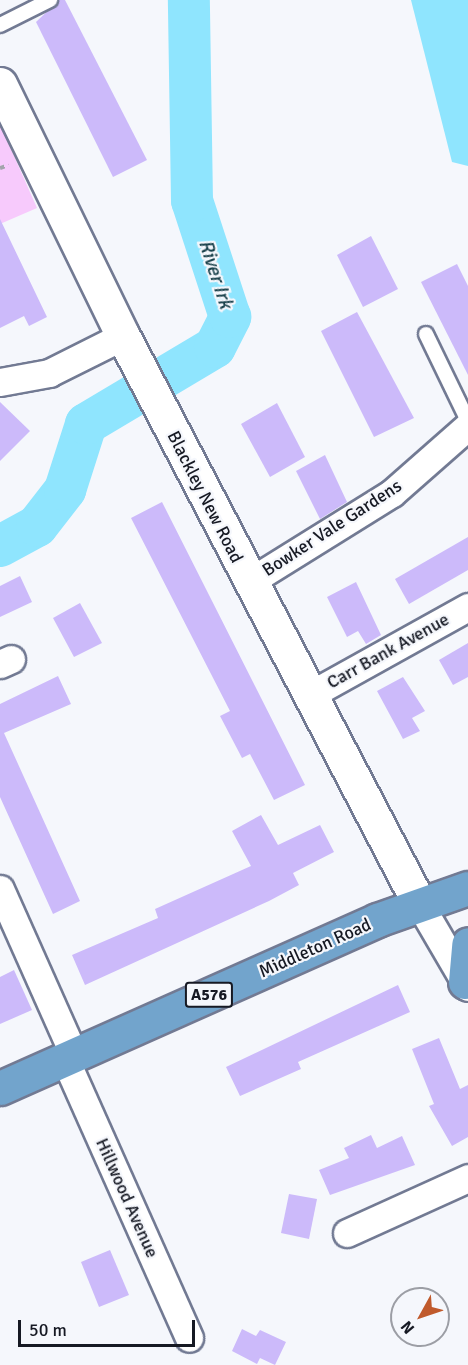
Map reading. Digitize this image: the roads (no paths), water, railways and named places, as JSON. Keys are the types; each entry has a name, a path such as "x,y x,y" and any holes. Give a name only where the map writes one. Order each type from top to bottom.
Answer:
{"highway":[{"name":"Middleton Road","path":"0,1088 420,905 468,888"},
{"path":"467,985 468,944"}],"street":[{"name":"Blackley New Road","path":"0,84 161,411 308,696 420,905"},
{"path":"0,382 48,372 123,336"},
{"name":"Bowker Vale Gardens","path":"249,582 392,493 468,424"},
{"name":"Carr Bank Avenue","path":"308,696 468,607"},
{"name":"Hillwood Avenue","path":"0,889 189,1338"},
{"path":"420,905 467,985"},
{"path":"347,1233 468,1178"}],"lane":[{"path":"0,25 50,0"},
{"path":"426,334 468,424"}],"water":[{"path":"411,0 468,0 468,166 452,162"}],"waterway":[{"name":"River Irk","path":"0,546 37,526 65,490 86,424 215,347 230,317 192,201 189,0"}]}
